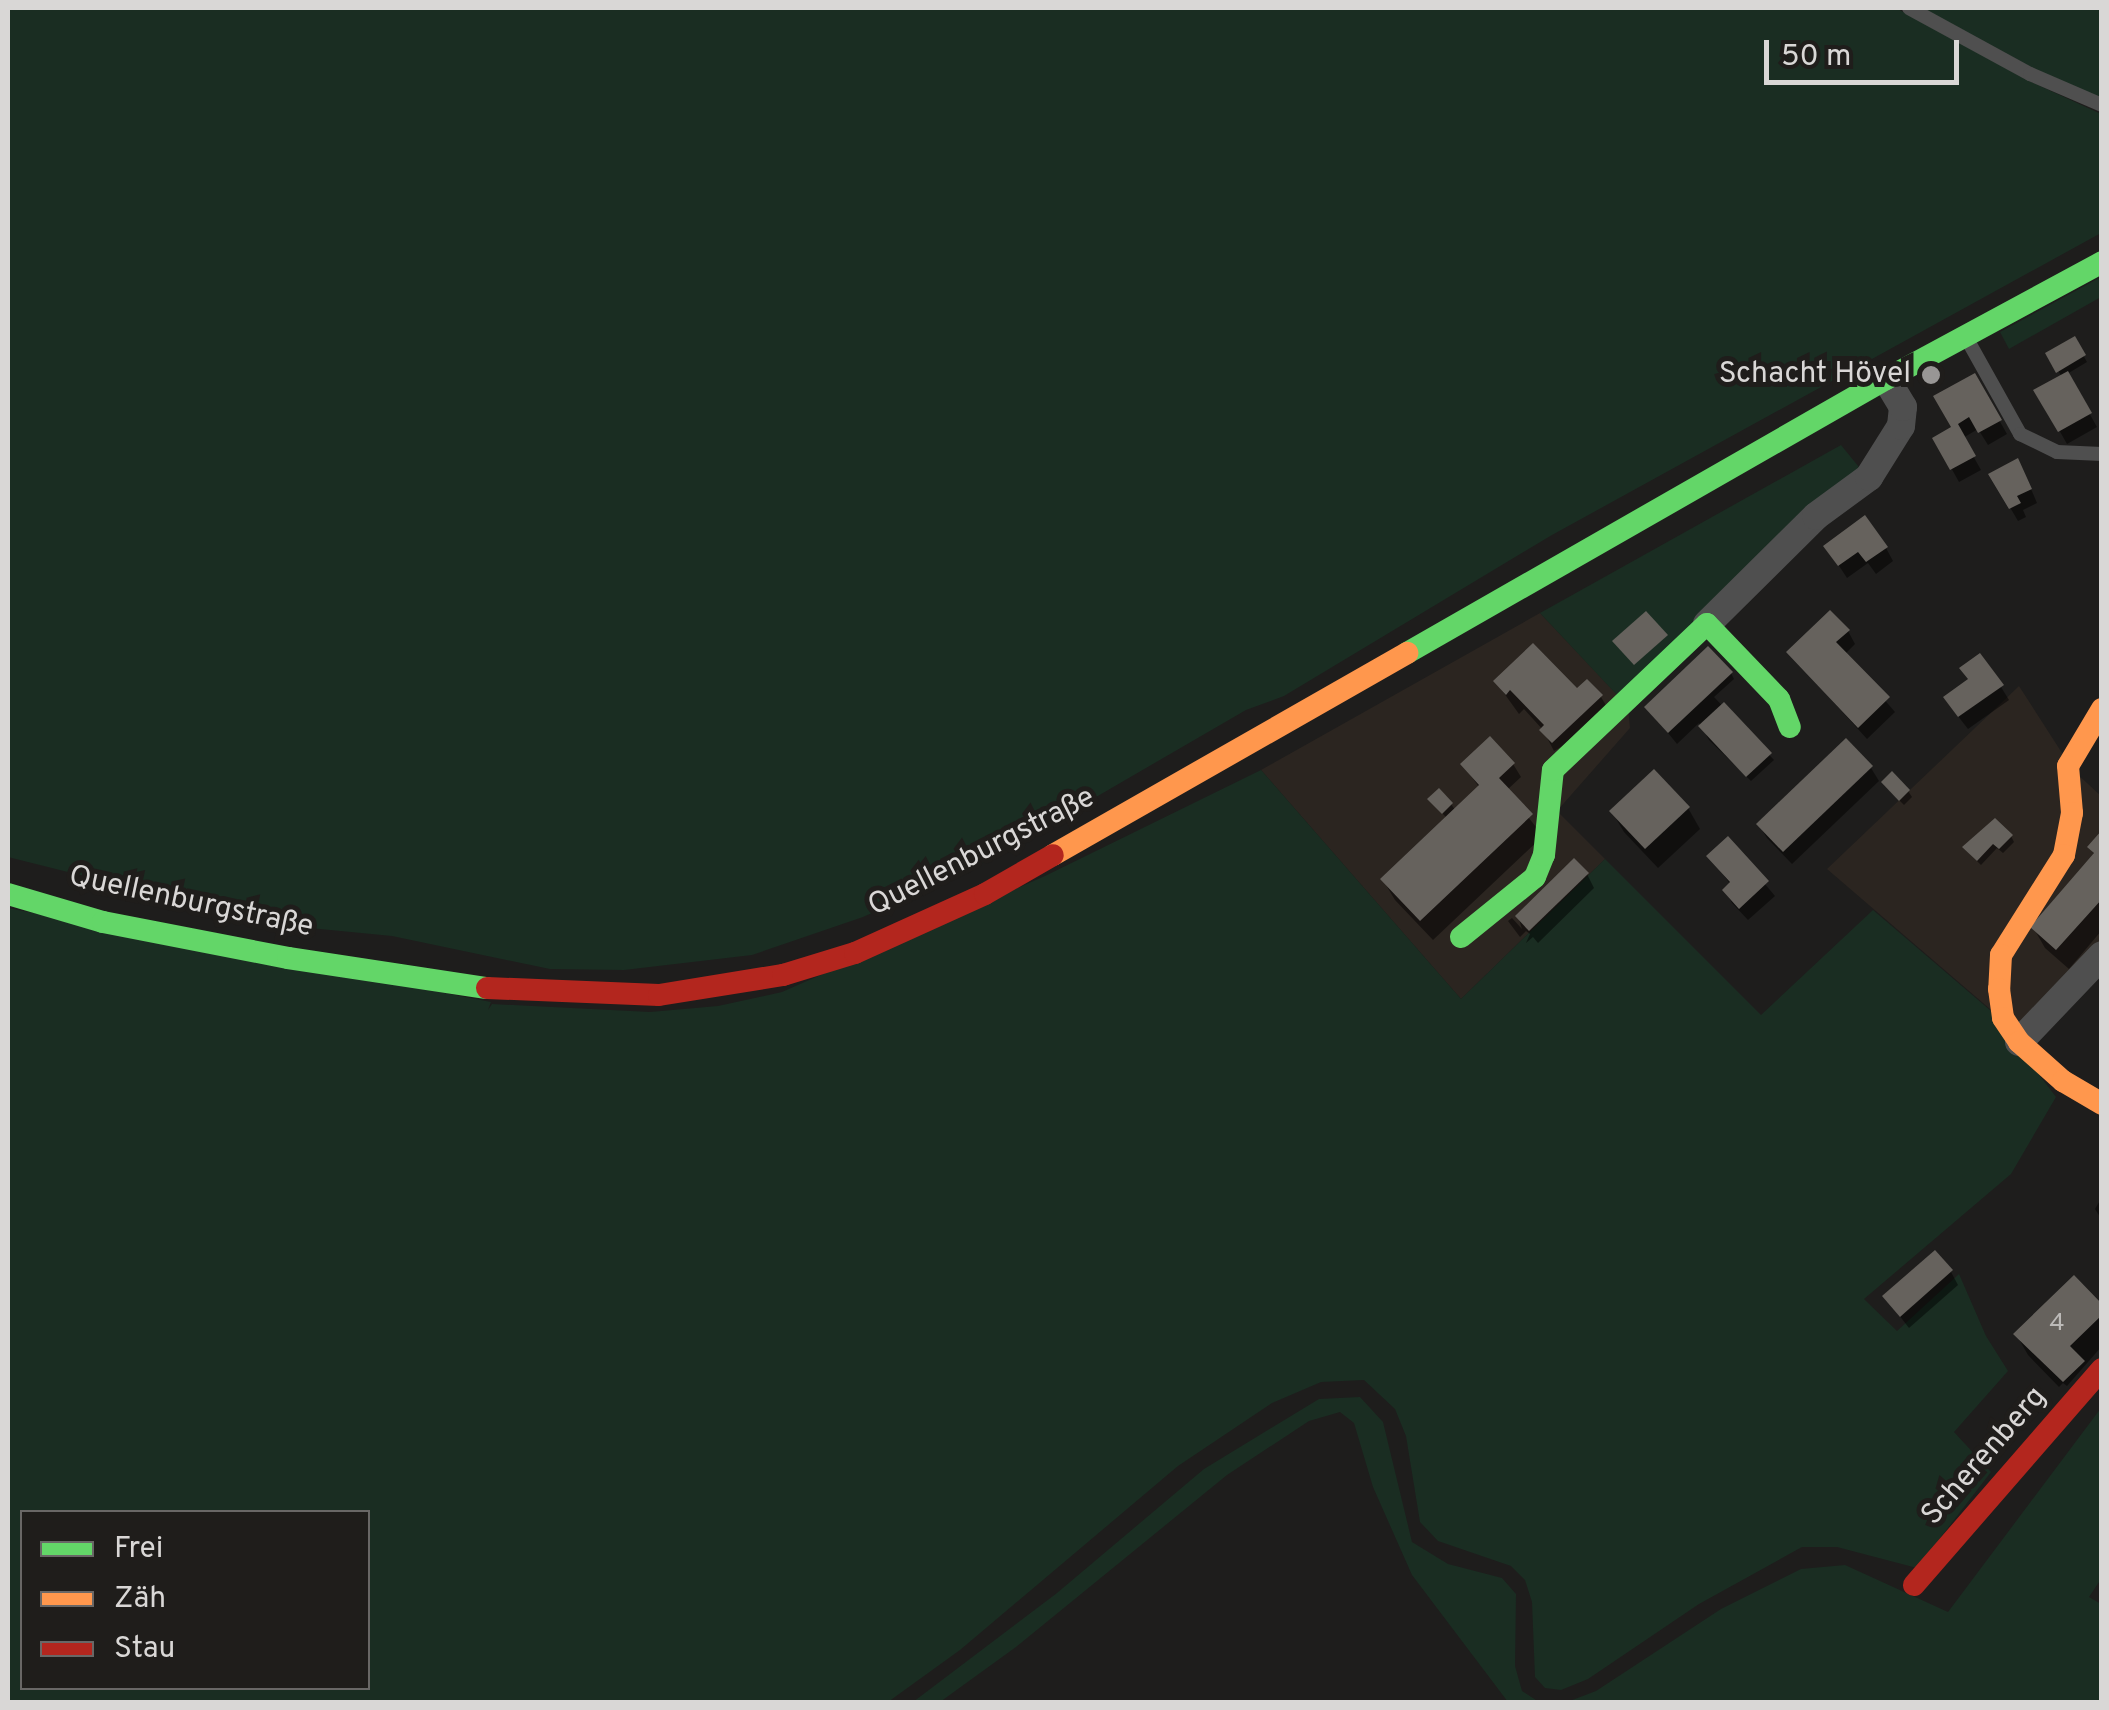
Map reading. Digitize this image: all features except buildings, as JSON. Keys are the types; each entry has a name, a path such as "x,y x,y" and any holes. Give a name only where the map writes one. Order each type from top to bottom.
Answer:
{"street":[{"name":"Quellenburgstraße","path":"8,894 103,922 270,954 488,988 659,995 782,975 854,953 985,894 1886,379 2102,262"},
{"path":"1461,937 1535,877 1544,856 1552,770 1816,516 1869,478 1901,426 1903,407 1886,379"},
{"path":"1706,624 1780,699 1790,727"},
{"path":"2102,709 2068,766 2072,813 2064,855 2001,956 2003,1018 2019,1042 2063,1081 2102,1104"},
{"path":"2019,1042 2102,954"},
{"name":"Scherenberg","path":"1914,1586 2102,1369"}],"lane":[{"path":"1909,8 2030,74 2102,105"},
{"path":"1966,336 2020,434 2057,452 2102,454"}],"shaded area":[{"path":"1540,613 1628,706 1630,728 1557,811 1605,859 1461,999 1261,770"},
{"path":"2019,686 2073,770 2101,796 2101,945 2018,1033 1827,869"}],"green space":[{"path":"8,8 1896,8 2027,80 2101,114 2101,233 1552,535 1284,696 1246,710 977,866 863,917 752,955 624,970 550,969 392,936 279,925 8,857"},
{"path":"1922,8 2101,8 2101,98 2035,69"},
{"path":"2101,277 2101,297 2009,349 2000,332"},
{"path":"1841,445 1863,472 1617,695 1540,613"},
{"path":"1261,770 1461,999 1605,859 1761,1015 1873,910 1991,1011 2056,1097 2011,1174 1864,1299 1897,1331 1959,1274 1986,1336 2008,1371 1954,1432 1991,1472 1917,1568 1837,1547 1802,1547 1699,1604 1588,1679 1561,1690 1545,1688 1535,1677 1532,1602 1525,1580 1511,1566 1438,1541 1420,1522 1406,1436 1395,1409 1364,1380 1321,1382 1272,1403 1178,1466 960,1650 888,1702 8,1702 8,908 491,1002 488,1010 492,1004 650,1012 718,1006 782,992 1045,876"},
{"path":"1360,1397 1383,1422 1412,1542 1448,1564 1502,1578 1516,1594 1515,1666 1522,1691 1539,1702 1508,1702 1412,1575 1373,1487 1354,1423 1340,1412 1309,1421 1227,1475 1016,1647 940,1702 913,1702 1057,1593 1204,1469 1319,1399"},
{"path":"2101,1408 2101,1579 2089,1597 2101,1604 2101,1702 1567,1702 1596,1691 1721,1609 1801,1569 1845,1565 1948,1612"}],"traffic: fast":[{"path":"1407,653 1886,379 2102,262"},
{"path":"1461,937 1535,877 1544,855 1553,770 1707,624 1779,699 1790,727"},
{"path":"8,894 103,922 288,958 487,988"}],"traffic: slow":[{"path":"1053,855 1407,653"},
{"path":"2102,709 2068,766 2072,813 2064,855 2001,955 1999,989 2003,1018 2019,1042 2063,1081 2102,1104"}],"traffic: jam":[{"path":"487,988 659,995 783,975 855,953 985,894 1053,855"},
{"path":"1914,1585 2102,1369"}],"place":[{"name":"Schacht Hövel","path":"1931,375"}]}
